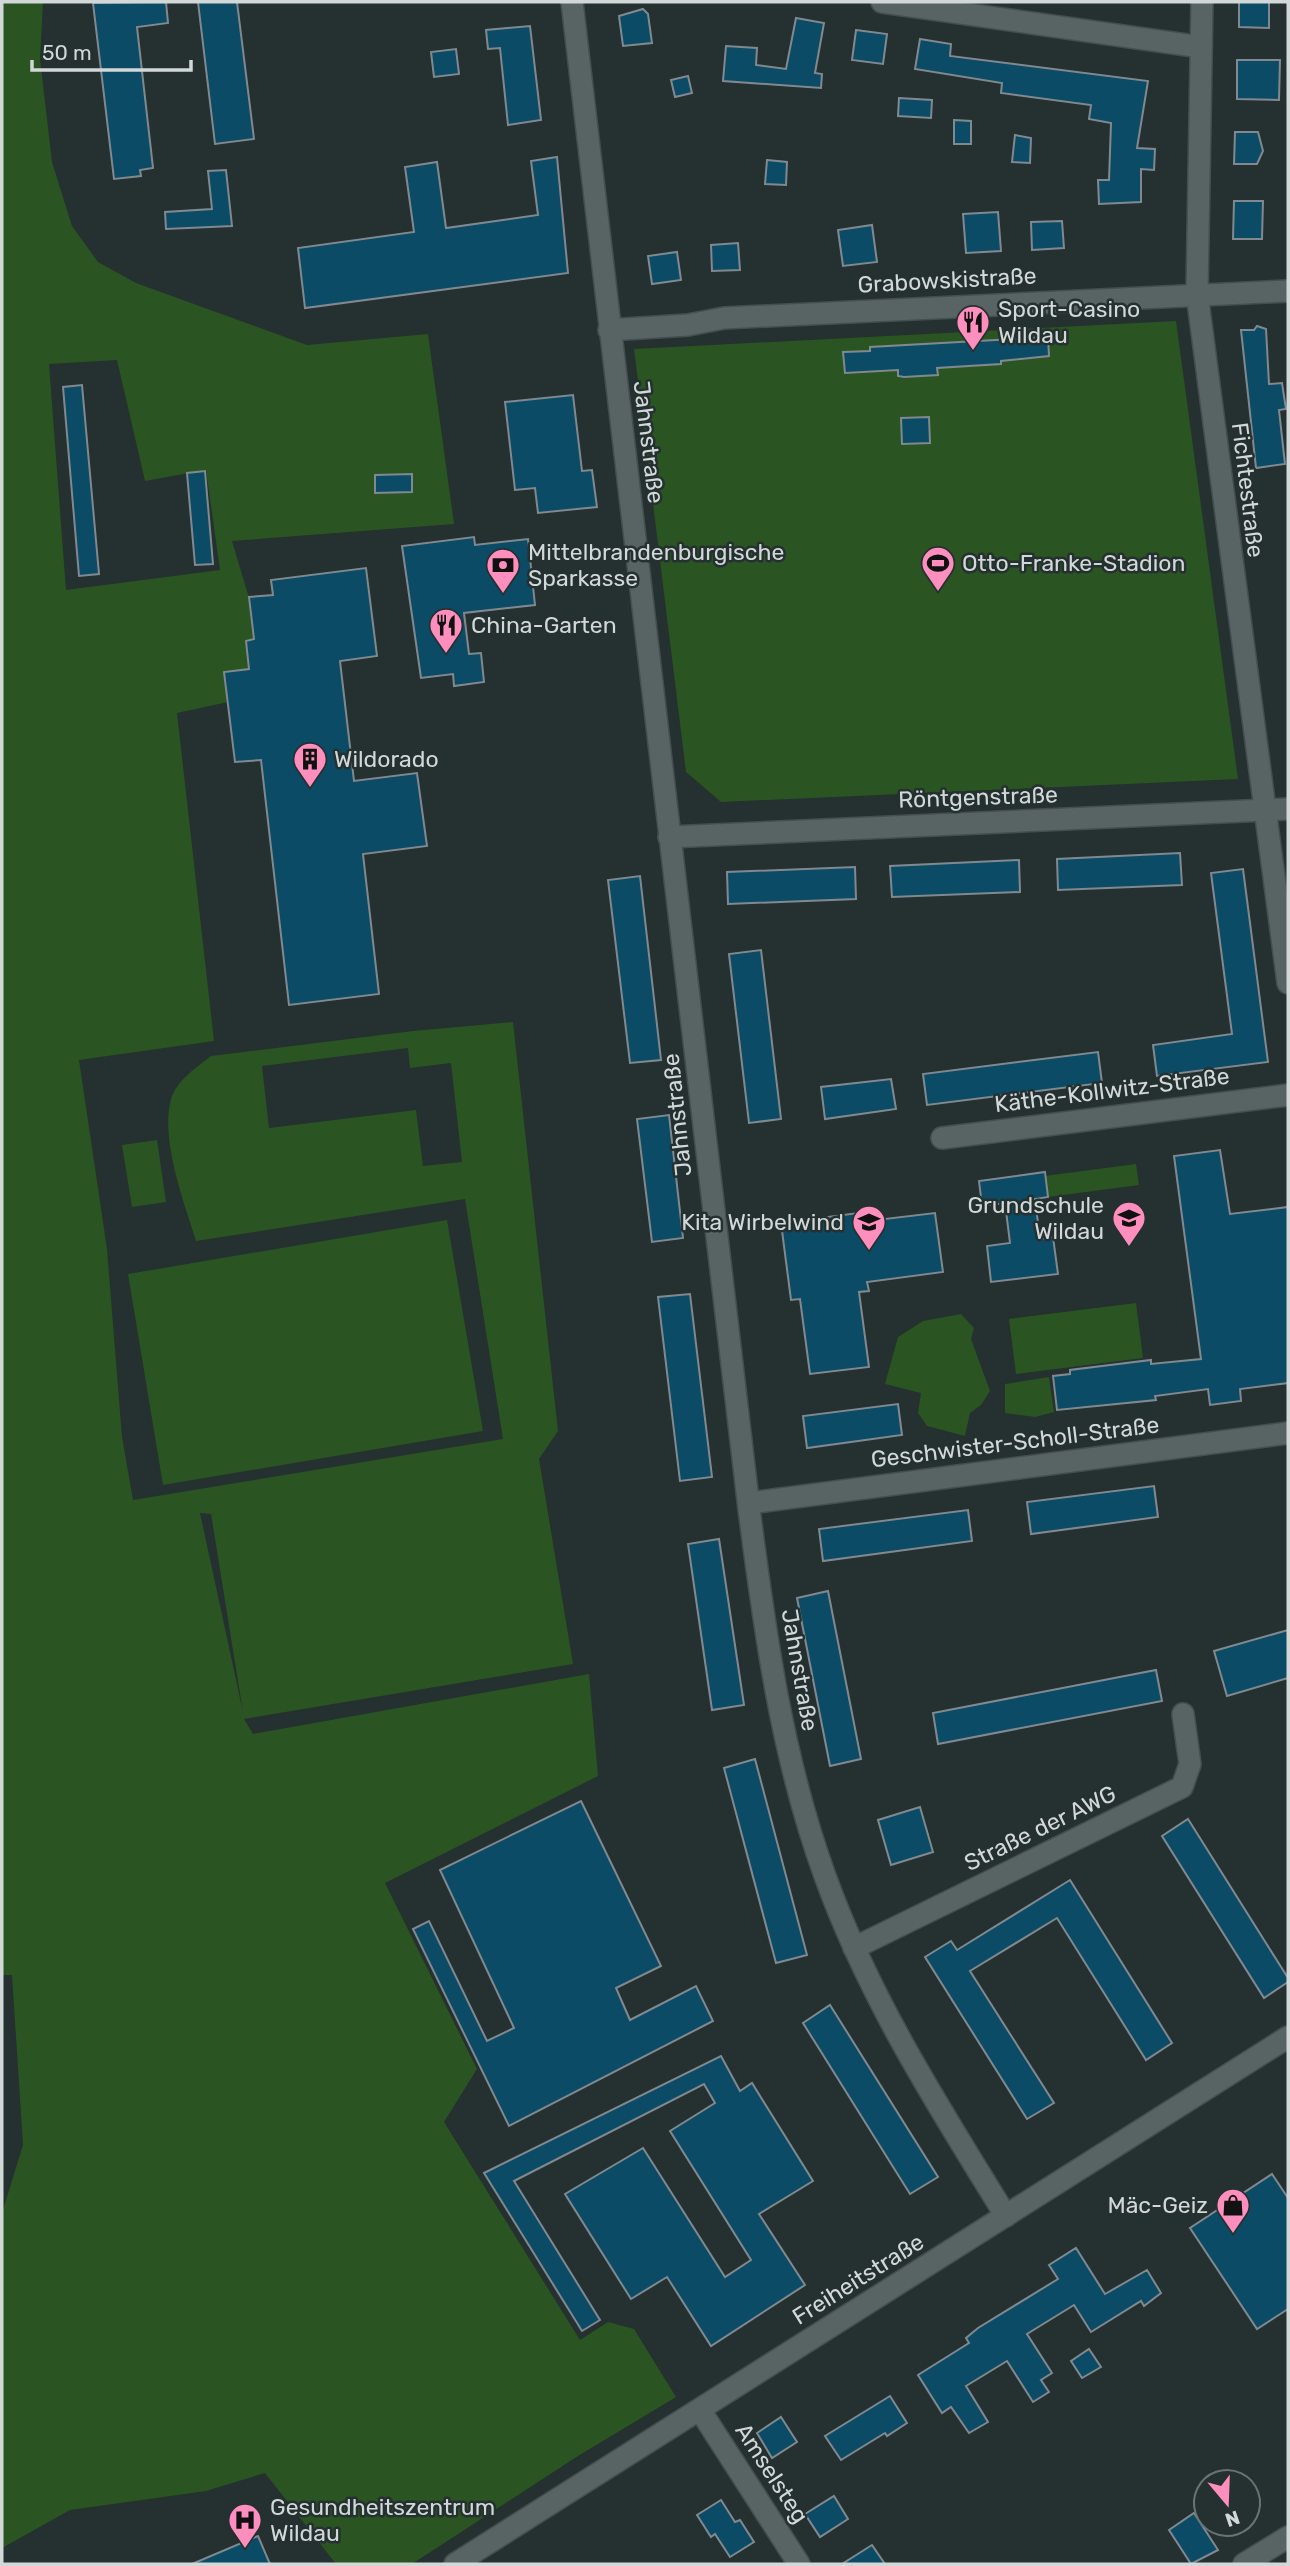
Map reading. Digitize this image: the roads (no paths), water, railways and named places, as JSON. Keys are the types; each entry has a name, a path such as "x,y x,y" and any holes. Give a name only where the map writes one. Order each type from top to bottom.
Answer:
{"street":[{"name":"Jahnstraße","path":"572,2 748,1503 783,1732 814,1842 854,1948 916,2070 1006,2216"},
{"path":"882,2 1201,47"},
{"name":"Fichtestraße","path":"1202,2 1196,294 1288,983"},
{"name":"Grabowskistraße","path":"609,330 688,325 724,318 1288,290"},
{"name":"Röntgenstraße","path":"669,837 1288,809"},
{"name":"Käthe-Kollwitz-Straße","path":"942,1138 1288,1095"},
{"name":"Geschwister-Scholl-Straße","path":"748,1503 1288,1433"},
{"name":"Straße der AWG","path":"854,1948 1182,1787 1190,1764 1183,1714"},
{"name":"Freiheitstraße","path":"455,2564 1288,2037"},
{"name":"Amselsteg","path":"700,2410 799,2564"},
{"path":"1244,2564 1288,2537"}],"place":[{"name":"Sport-Casino Wildau","path":"973,352"},
{"name":"Otto-Franke-Stadion","path":"938,593"},
{"name":"Mittelbrandenburgische Sparkasse","path":"503,595"},
{"name":"China-Garten","path":"446,655"},
{"name":"Wildorado","path":"310,789"},
{"name":"Grundschule Wildau","path":"1129,1248"},
{"name":"Kita Wirbelwind","path":"869,1252"},
{"name":"Mäc-Geiz","path":"1233,2235"},
{"name":"Gesundheitszentrum Wildau","path":"245,2550"}]}
